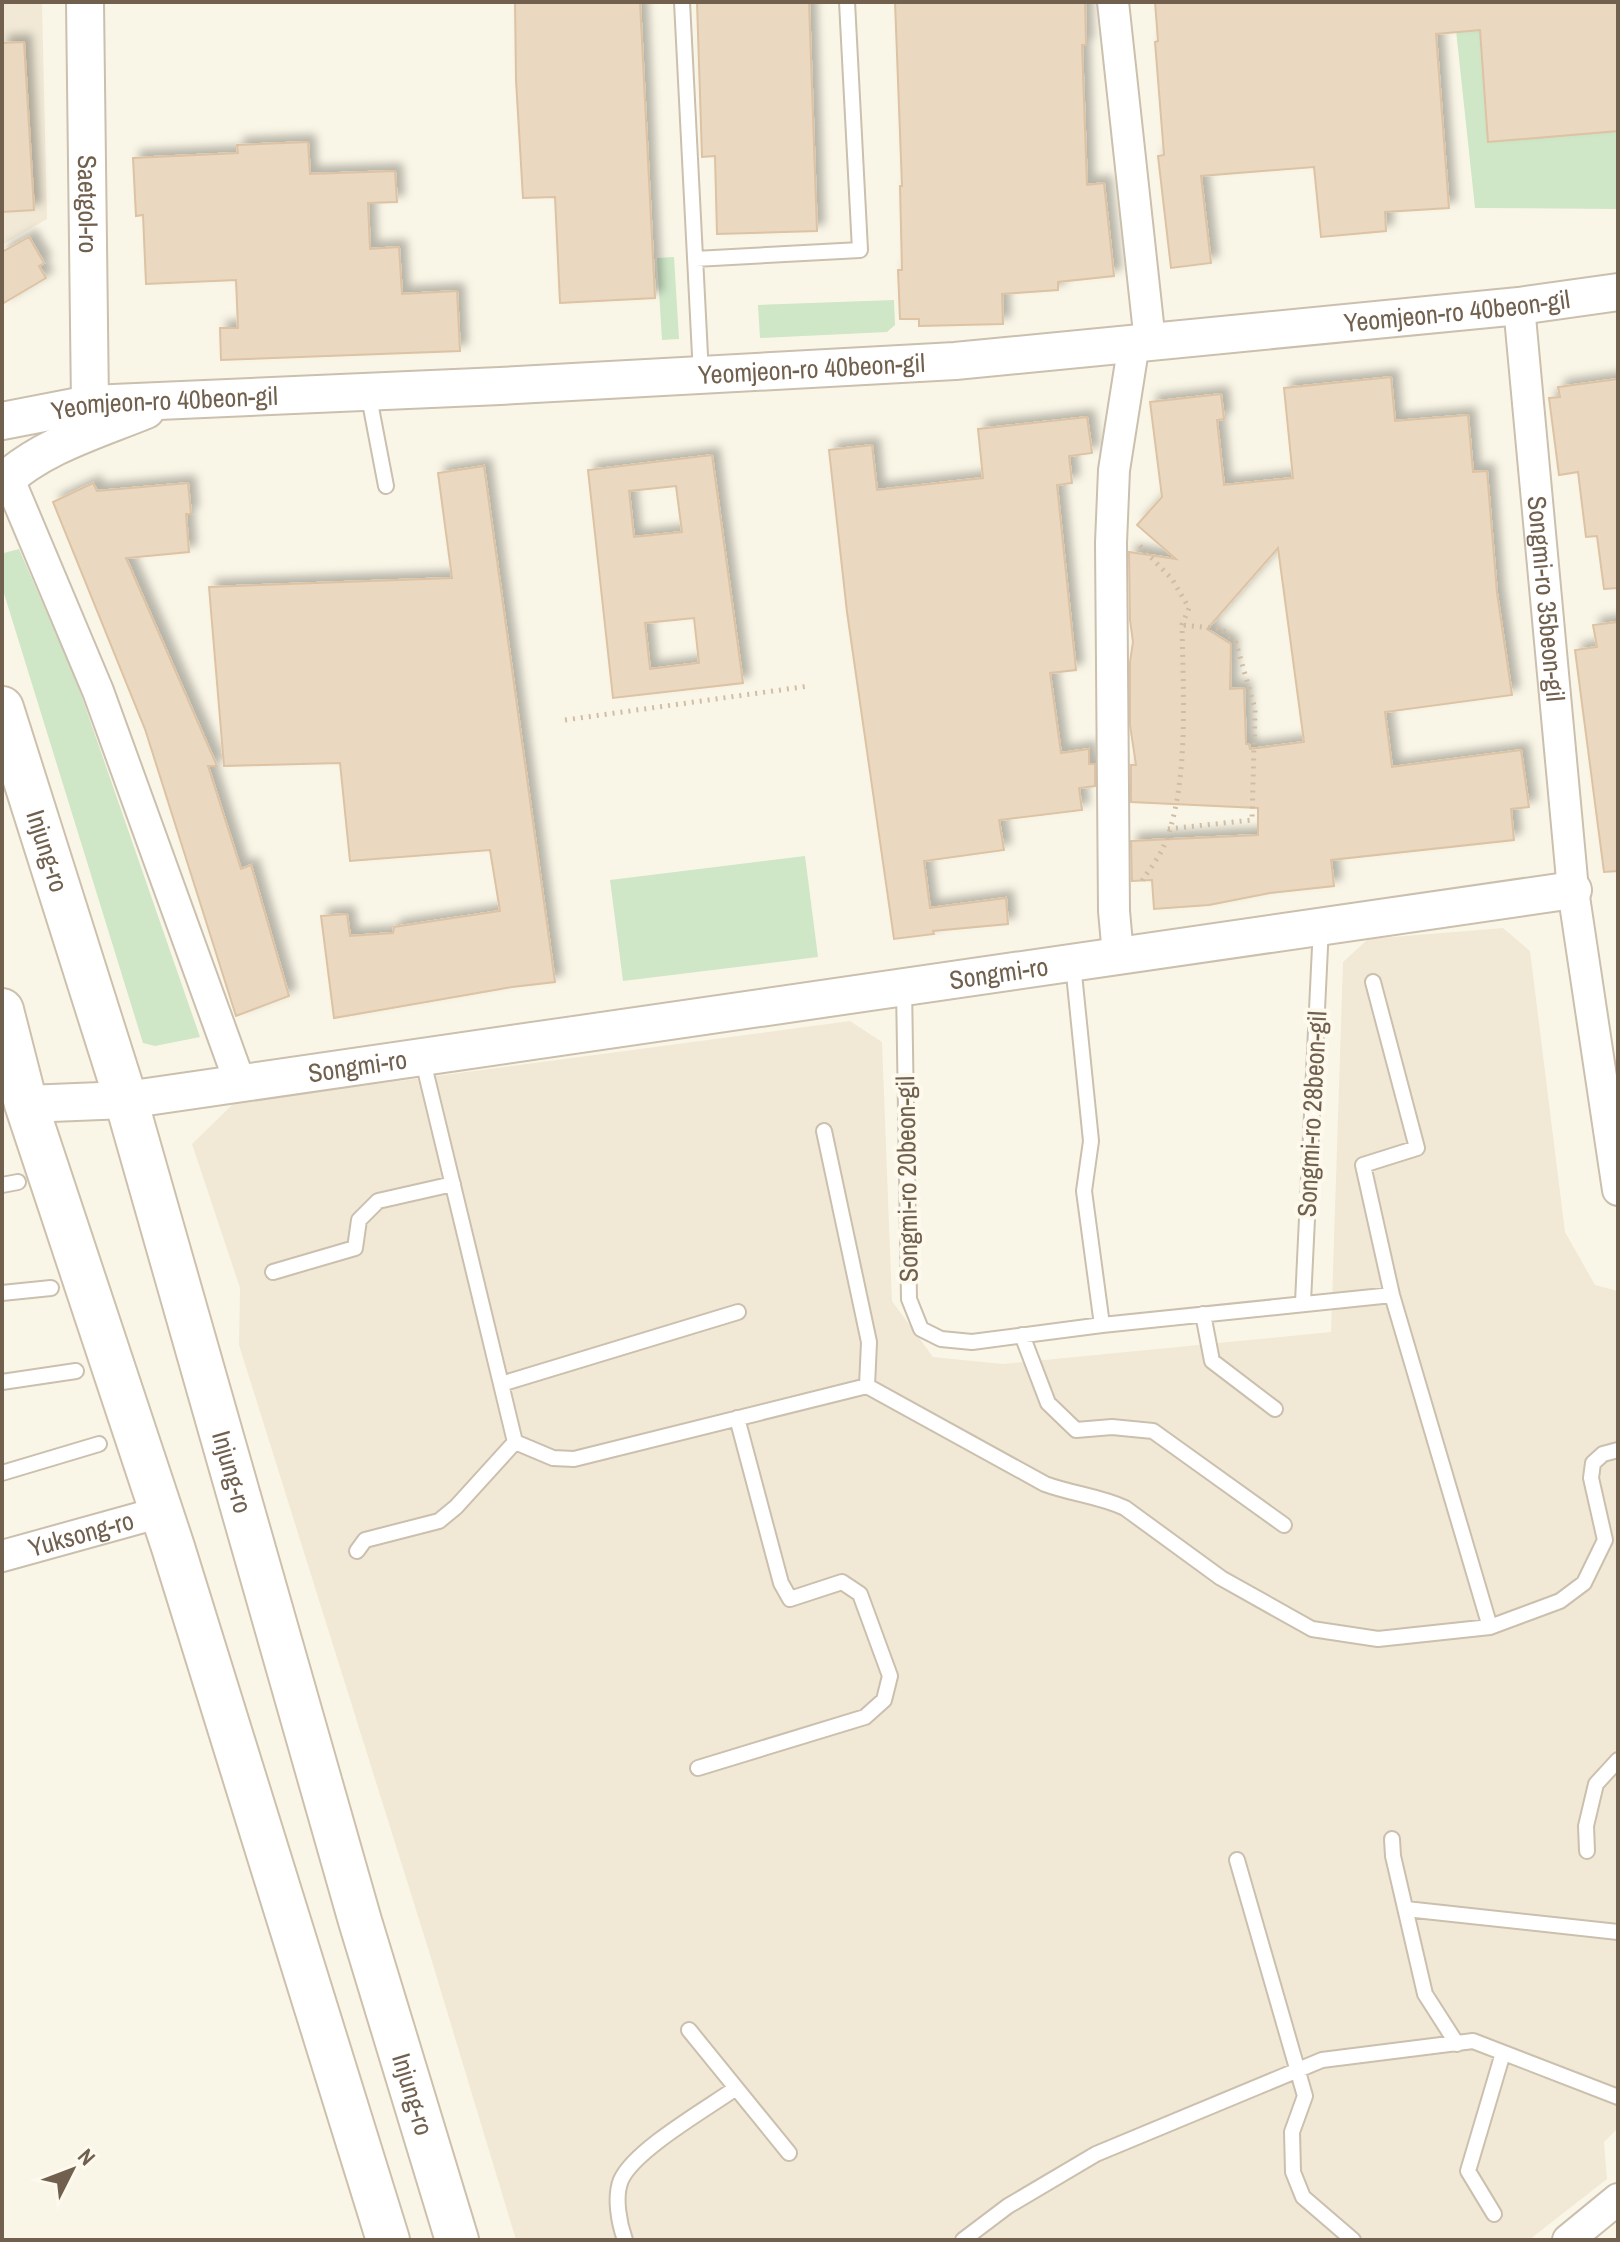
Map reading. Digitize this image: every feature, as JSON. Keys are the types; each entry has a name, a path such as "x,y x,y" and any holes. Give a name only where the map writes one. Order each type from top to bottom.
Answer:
{"main road":[{"name":"Injung-ro","path":"2,708 126,1100 352,1891 457,2240"},
{"path":"2,1010 14,1105 161,1512 388,2240"}],"street":[{"name":"Saetgol-ro","path":"85,2 90,404"},
{"path":"1113,2 1142,343 1114,470 1111,543 1114,911 1118,955"},
{"name":"Yeomjeon-ro 40beon-gil","path":"2,421 90,404 955,361 1519,306 1618,292"},
{"name":"Songmi-ro 35beon-gil","path":"1519,306 1573,890"},
{"path":"167,401 59,446 15,470 5,480 98,691 240,1083"},
{"path":"1573,890 1618,1190"},
{"name":"Songmi-ro","path":"14,1105 126,1100 1573,890"},
{"name":"Yuksong-ro","path":"2,1556 161,1512"},
{"path":"1568,2240 1618,2199"}],"lane":[{"path":"682,2 701,375"},
{"path":"695,259 860,250 847,2"},
{"path":"368,392 386,486"},
{"name":"Songmi-ro 28beon-gil","path":"1303,1302 1321,925"},
{"path":"1073,962 1091,1141 1084,1191 1102,1325"},
{"path":"1373,982 1417,1148 1363,1165 1392,1295 1490,1627"},
{"name":"Songmi-ro 20beon-gil","path":"904,986 909,1299 921,1329 941,1339 972,1342 1303,1302 1392,1295"},
{"path":"422,1057 515,1442"},
{"path":"824,1131 869,1342 867,1386"},
{"path":"2,1185 18,1182"},
{"path":"273,1272 355,1248 359,1220 378,1201 453,1184"},
{"path":"2,1293 51,1288"},
{"path":"501,1384 738,1312"},
{"path":"1203,1314 1212,1361 1275,1409"},
{"path":"1022,1335 1048,1403 1076,1430 1112,1427 1153,1431 1284,1525"},
{"path":"2,1382 76,1371"},
{"path":"515,1442 553,1458 574,1459 867,1386 1045,1484 1071,1493 1107,1499 1125,1508 1221,1578 1312,1629 1378,1639 1490,1627 1560,1601 1584,1583 1605,1540 1591,1478 1593,1463 1603,1454 1618,1450"},
{"path":"698,1768 865,1717 884,1700 890,1676 860,1594 842,1582 790,1599 785,1591 737,1418"},
{"path":"357,1551 365,1540 439,1521 456,1507 515,1442"},
{"path":"2,1473 99,1444"},
{"path":"1587,1851 1586,1826 1596,1784 1618,1760"},
{"path":"1392,1839 1393,1856 1425,1994 1457,2044"},
{"path":"1237,1860 1305,2096 1292,2132 1293,2172 1303,2197 1353,2240"},
{"path":"1406,1909 1618,1932"},
{"path":"689,2030 789,2153"},
{"path":"963,2240 1008,2206 1096,2154 1322,2060 1473,2041 1618,2097"},
{"path":"1494,2214 1468,2171 1503,2053"},
{"path":"625,2240 617,2204 620,2182 631,2161 736,2088"}],"path":[{"path":"1111,543 1136,542 1172,579 1189,608 1182,625 1182,748 1175,804 1162,849 1140,883 1114,911"},
{"path":"1168,829 1252,820 1255,709 1236,643 1221,629 1182,625"},
{"path":"565,720 809,686"}],"shaded area":[{"path":"2,2 42,2 47,219 2,245"},
{"path":"1503,928 1530,951 1565,1232 1595,1285 1618,1291 1618,2128 1604,2142 1607,2179 1529,2240 516,2240 239,1345 240,1288 192,1144 234,1103 850,1021 882,1042 892,1301 933,1357 1003,1364 1331,1332 1343,962 1368,939"}],"green space":[{"path":"1453,2 1618,2 1618,209 1475,208"},
{"path":"674,257 679,339 662,340 657,258"},
{"path":"894,300 895,325 887,332 760,338 758,305"},
{"path":"19,549 76,680 200,1037 155,1046 143,1043 2,587 4,553"},
{"path":"805,856 818,957 623,981 610,880"}],"building":[{"path":"515,2 640,2 655,298 560,303 555,197 523,198"},
{"path":"697,2 809,2 817,231 717,234 715,156 702,157"},
{"path":"895,2 1085,2 1086,45 1082,45 1087,185 1104,183 1114,276 1058,282 1058,290 1002,294 1003,324 919,326 919,319 900,319 898,270 902,270 902,186"},
{"path":"1155,2 1618,2 1618,131 1488,142 1480,30 1436,34 1449,208 1385,212 1386,231 1321,237 1314,167 1201,176 1211,263 1171,268 1158,156 1164,155"},
{"path":"24,42 34,210 2,212 2,43"},
{"path":"308,142 310,174 395,171 397,202 368,203 370,249 399,247 402,294 457,291 460,351 221,360 220,328 238,328 236,280 146,284 143,215 136,216 133,158 238,153 237,145"},
{"path":"29,237 44,263 39,266 46,278 2,304 2,252"},
{"path":"1391,377 1395,421 1468,415 1473,472 1487,471 1497,593 1512,695 1385,712 1392,767 1521,750 1529,807 1511,809 1514,840 1331,860 1334,886 1270,893 1209,905 1154,909 1152,880 1132,881 1131,841 1258,835 1258,808 1131,802 1131,765 1136,765 1130,725 1133,642 1129,552 1176,559 1137,525 1162,497 1150,402 1221,394 1224,419 1217,420 1224,485 1293,478 1284,388","holes":["1278,548 1304,742 1250,749 1246,744 1244,688 1230,689 1231,644 1207,629"]},
{"path":"1618,379 1618,588 1604,589 1597,536 1586,537 1578,472 1559,475 1549,398 1560,397 1558,387"},
{"path":"1087,417 1092,453 1069,456 1072,483 1057,485 1076,670 1050,673 1061,753 1089,749 1089,764 1095,764 1095,786 1079,788 1082,810 999,820 1004,850 924,861 930,908 1006,898 1008,924 933,931 934,934 894,939 847,612 829,450 872,445 877,490 983,478 978,429"},
{"path":"712,455 743,683 613,698 588,470","holes":["676,486 682,532 634,537 629,491","694,618 699,663 650,669 645,623"]},
{"path":"484,466 555,982 334,1018 321,916 347,914 350,936 393,933 394,927 500,911 490,850 350,861 340,763 224,766 209,587 452,578 438,473"},
{"path":"93,483 97,491 188,483 191,514 186,514 189,552 126,558 217,766 208,766 241,869 251,865 289,996 236,1016 145,729 53,502"},
{"path":"1618,622 1618,871 1604,872 1575,650 1597,647 1593,625"}]}
